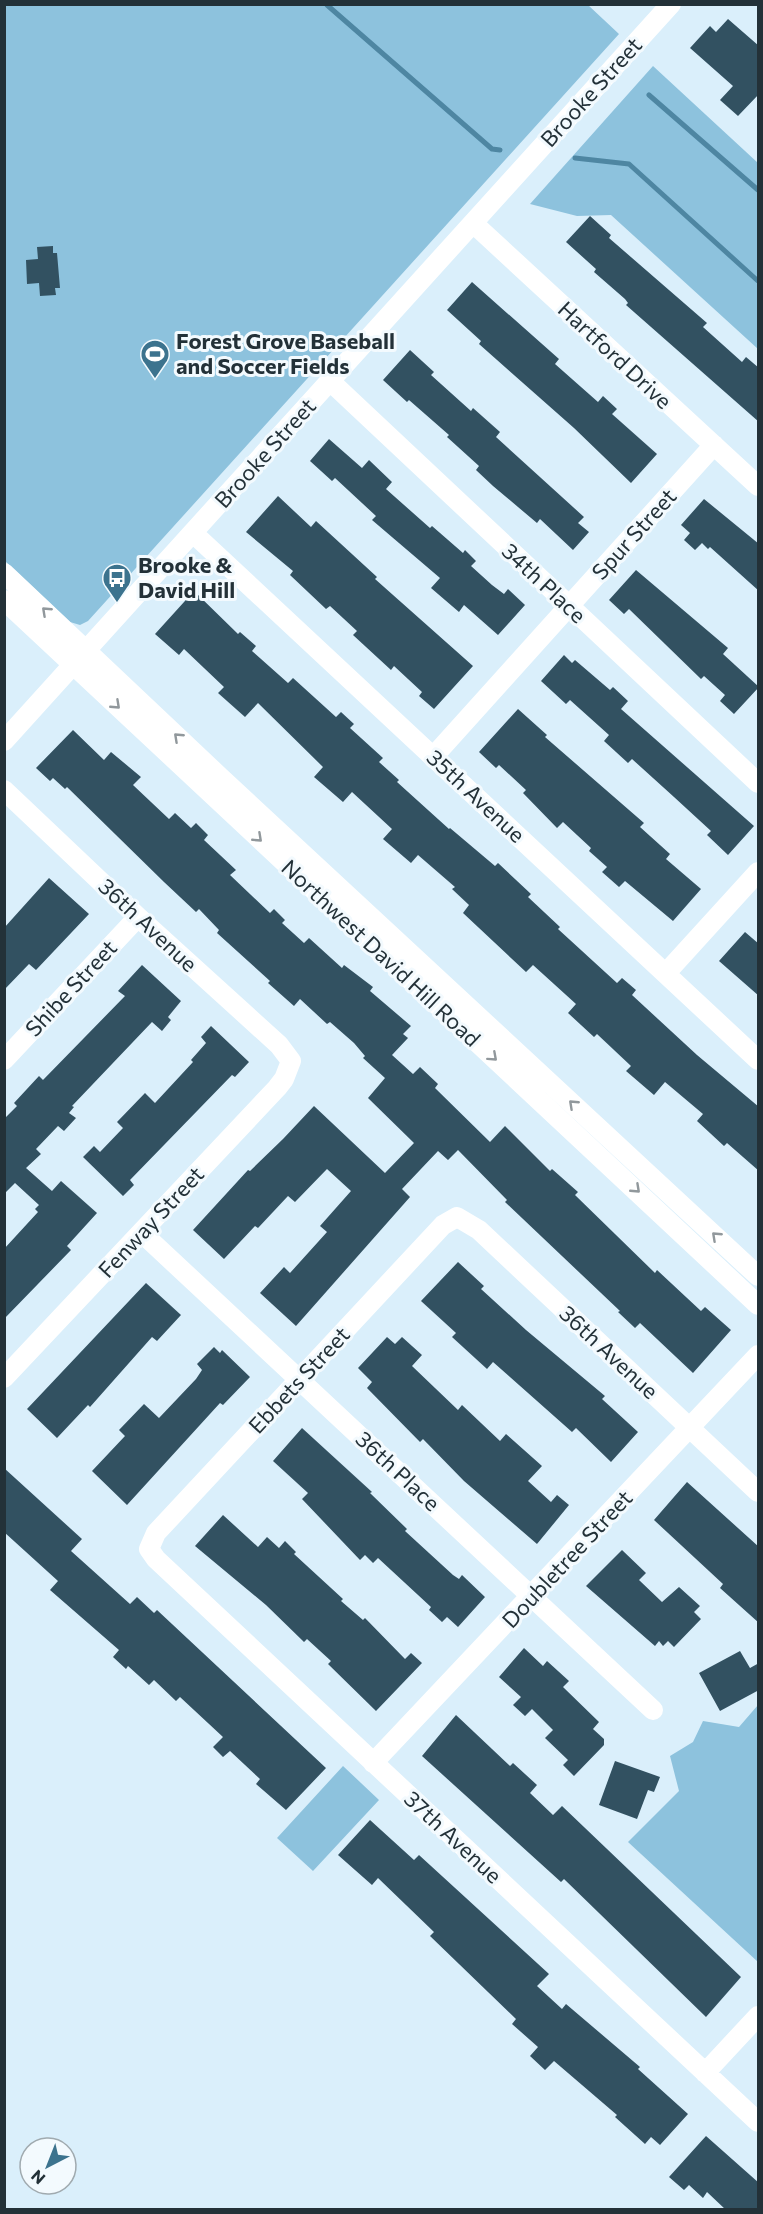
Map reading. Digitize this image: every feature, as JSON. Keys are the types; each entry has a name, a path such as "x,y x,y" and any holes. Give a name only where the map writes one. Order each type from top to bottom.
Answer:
{"street":[{"name":"Brooke Street","path":"4,741 671,4"},
{"name":"Hartford Drive","path":"473,224 759,486"},
{"name":"34th Place","path":"330,381 759,783"},
{"name":"Spur Street","path":"433,757 714,446"},
{"name":"35th Avenue","path":"193,533 759,1060"},
{"name":"Northwest David Hill Road","path":"4,573 220,777 759,1276"},
{"name":"Northwest David Hill Road","path":"4,600 759,1305"},
{"name":"36th Avenue","path":"4,790 138,917 279,1045 291,1061"},
{"path":"666,973 759,872"},
{"name":"Shibe Street","path":"4,1060 138,917"},
{"name":"Fenway Street","path":"4,1378 277,1088 284,1079 291,1061"},
{"name":"36th Avenue","path":"456,1216 479,1230 759,1492"},
{"name":"Ebbets Street","path":"149,1549 156,1533 443,1225 456,1216"},
{"name":"36th Place","path":"142,1233 654,1710"},
{"name":"Doubletree Street","path":"373,1762 533,1596 759,1354"},
{"name":"37th Avenue","path":"149,1549 156,1559 759,2122"},
{"path":"705,2073 759,2016"}],"shaded area":[{"name":"Forest Grove Baseball and Soccer Fields","path":"4,5 588,5 619,34 88,621 80,625 70,622 5,561"},
{"path":"653,66 758,163 758,349 611,215 577,216 530,204"},
{"path":"758,1705 758,1962 628,1842 679,1791 670,1756 693,1742 703,1721 739,1727"},
{"path":"343,1766 379,1800 313,1871 277,1838"}],"building":[{"path":"728,19 759,46 759,94 738,116 720,100 733,86 690,48 710,26 716,32"},
{"path":"590,216 611,235 609,238 707,323 703,327 742,362 746,357 759,368 759,422 626,305 628,303 625,299 594,272 596,269 566,242"},
{"path":"53,246 53,253 57,253 60,288 55,288 56,295 40,296 39,283 27,284 26,260 38,259 37,247"},
{"path":"472,282 559,359 555,364 598,402 603,396 617,409 612,414 657,454 631,483 574,428 479,344 481,341 447,310"},
{"path":"410,350 434,372 431,375 471,411 473,408 500,432 496,437 584,517 578,523 589,532 573,550 540,519 537,523 493,486 476,470 479,466 447,437 449,435 383,380"},
{"path":"329,439 362,468 369,460 392,482 386,489 430,528 432,526 463,553 465,550 476,561 471,566 492,585 504,594 508,589 525,605 498,635 464,605 459,612 431,588 440,578 372,520 376,516 335,478 332,481 310,461"},
{"path":"278,496 311,527 316,521 377,577 375,579 473,666 434,709 419,696 422,692 394,666 391,670 353,635 357,631 330,606 326,609 290,575 293,571 246,532"},
{"path":"704,499 759,544 759,591 710,547 708,549 702,543 695,550 684,540 690,533 681,525"},
{"path":"636,570 728,648 723,654 759,687 734,714 720,701 725,695 704,676 701,679 629,609 624,614 609,600"},
{"path":"194,591 238,634 240,632 256,646 252,651 288,683 293,678 336,717 341,712 354,724 350,728 383,758 379,762 399,780 397,782 449,829 495,866 498,863 531,894 528,897 560,927 558,929 617,983 622,978 636,990 632,995 697,1055 759,1107 759,1171 727,1143 724,1146 697,1121 703,1114 665,1082 654,1095 626,1071 631,1066 597,1034 594,1037 568,1013 576,1004 533,965 526,972 463,913 469,905 452,889 455,887 418,855 411,863 383,839 392,829 352,792 343,802 314,777 323,767 258,703 245,717 218,693 224,687 184,649 179,655 155,634"},
{"path":"564,655 572,663 575,660 610,690 613,687 628,701 621,709 754,826 728,855 707,835 711,831 632,759 628,763 604,741 609,735 570,700 566,704 541,681"},
{"path":"518,709 547,735 545,737 644,823 640,827 670,854 666,859 701,889 673,921 625,881 619,887 602,872 607,867 589,851 591,848 563,822 557,828 523,793 526,790 499,765 496,768 479,752"},
{"path":"73,730 104,760 111,752 141,777 133,785 169,819 175,813 191,828 196,823 208,835 204,840 236,870 230,875 270,913 274,909 285,920 282,923 304,943 309,938 342,968 344,965 373,987 370,991 411,1026 403,1034 408,1038 392,1055 413,1074 420,1067 438,1084 435,1088 490,1142 505,1126 550,1171 552,1169 578,1192 575,1195 655,1273 657,1270 701,1311 705,1307 731,1330 693,1373 640,1323 635,1328 618,1312 620,1311 505,1202 507,1200 458,1150 448,1160 438,1151 402,1189 410,1197 296,1326 260,1293 284,1267 290,1273 327,1232 320,1226 351,1191 327,1169 295,1202 288,1196 224,1259 193,1230 248,1170 250,1171 283,1139 314,1106 385,1173 414,1143 368,1098 385,1078 363,1058 365,1056 354,1043 330,1022 327,1024 300,999 294,1006 217,933 219,930 199,909 196,912 67,787 65,789 53,778 50,781 36,768"},
{"path":"49,878 89,914 36,970 29,964 4,990 4,928"},
{"path":"745,932 759,944 759,996 719,961"},
{"path":"142,965 181,1001 168,1017 171,1020 162,1031 152,1022 72,1106 74,1107 69,1113 76,1118 64,1131 58,1126 36,1149 41,1154 26,1168 52,1191 61,1181 97,1213 67,1246 71,1250 4,1319 4,1249 38,1212 35,1209 39,1205 15,1183 4,1194 4,1119 17,1106 14,1103 39,1076 43,1080 125,996 118,991"},
{"path":"211,1026 249,1062 235,1077 232,1075 130,1180 134,1185 123,1196 83,1157 94,1146 100,1152 123,1128 117,1122 145,1093 155,1103 193,1062 191,1060 206,1043 201,1037"},
{"path":"458,1262 484,1286 481,1289 605,1396 602,1399 638,1432 611,1462 576,1428 572,1432 493,1362 487,1369 452,1337 456,1333 421,1301"},
{"path":"146,1283 181,1315 157,1341 152,1337 90,1407 88,1405 57,1438 27,1409"},
{"path":"387,1337 395,1344 402,1337 422,1355 412,1366 458,1410 462,1405 500,1441 506,1434 542,1466 528,1481 551,1502 557,1495 569,1505 537,1544 464,1481 423,1439 420,1442 367,1388 372,1382 358,1368"},
{"path":"214,1347 220,1353 222,1350 250,1377 223,1405 220,1403 127,1505 92,1471 125,1436 119,1430 144,1404 159,1418 196,1379 202,1370 197,1364"},
{"path":"302,1428 372,1492 370,1493 407,1529 405,1531 453,1575 459,1579 462,1575 485,1597 458,1627 447,1617 442,1622 429,1610 431,1607 378,1558 373,1563 365,1555 360,1560 302,1499 308,1493 273,1461"},
{"path":"4,1468 82,1539 71,1551 130,1604 137,1597 154,1613 157,1610 326,1768 286,1810 256,1784 260,1779 230,1751 223,1757 213,1747 223,1737 180,1697 176,1701 154,1680 149,1685 128,1666 126,1669 113,1657 119,1650 50,1590 58,1581 4,1532"},
{"path":"687,1482 759,1547 759,1623 720,1588 723,1584 654,1520"},
{"path":"223,1515 258,1547 267,1537 279,1548 285,1541 296,1552 294,1554 343,1599 341,1601 363,1620 365,1618 405,1659 411,1653 422,1663 376,1711 328,1664 331,1661 307,1639 304,1642 266,1605 195,1546"},
{"path":"622,1550 646,1573 639,1580 662,1602 679,1587 700,1606 694,1612 701,1619 674,1647 668,1641 663,1646 659,1641 655,1646 586,1586"},
{"path":"524,1648 543,1666 547,1661 569,1681 563,1687 599,1722 593,1729 604,1739 604,1745 574,1776 563,1765 568,1760 545,1738 553,1730 532,1709 525,1716 513,1705 521,1697 499,1677"},
{"path":"740,1651 750,1668 759,1663 759,1690 720,1711 699,1673"},
{"path":"456,1715 510,1766 513,1763 537,1785 530,1793 553,1815 562,1806 741,1977 706,2017 564,1879 561,1882 422,1756"},
{"path":"615,1761 660,1777 654,1792 648,1790 637,1819 599,1805"},
{"path":"370,1820 414,1860 419,1855 549,1974 537,1986 562,2009 566,2004 640,2067 638,2069 688,2114 660,2145 651,2137 645,2144 615,2117 617,2115 554,2061 545,2070 530,2056 538,2047 512,2024 516,2019 430,1936 434,1932 378,1878 372,1885 338,1855"},
{"path":"706,2136 759,2183 759,2210 726,2210 707,2192 703,2198 689,2185 684,2190 669,2177"}],"waterway":[{"path":"327,5 492,149 500,150"},
{"path":"649,95 758,190"},
{"path":"575,158 629,164 758,281"}],"place":[{"name":"Forest Grove Baseball and Soccer Fields","path":"155,380"},
{"name":"Brooke & David Hill","path":"117,604"}]}
